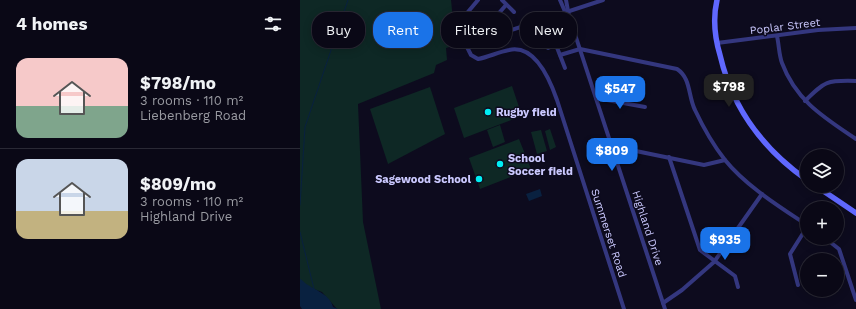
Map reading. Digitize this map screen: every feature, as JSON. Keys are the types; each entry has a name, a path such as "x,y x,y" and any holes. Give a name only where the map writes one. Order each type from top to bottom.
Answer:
{"street":[{"path":"468,12 478,0"},
{"path":"502,0 514,12"},
{"path":"560,0 565,12"},
{"name":"Highland Drive","path":"566,0 570,12"},
{"path":"573,12 603,0"},
{"path":"716,1 717,43 728,85 737,104 755,131 769,148 800,174"},
{"path":"500,12 506,5"},
{"name":"Summerset Road","path":"520,28 466,45 471,55 478,59 508,50 521,50 534,58 544,73 557,100 624,309"},
{"name":"Poplar Street","path":"717,43 818,30 856,28"},
{"path":"777,36 782,62 786,72 805,101 814,110 856,139"},
{"name":"Highland Drive","path":"577,38 665,309"},
{"path":"557,48 565,68"},
{"path":"560,55 580,49 677,69 682,72 687,82 694,109 726,160 762,194 800,221"},
{"path":"805,101 816,89 828,82 856,81"},
{"path":"596,98 645,108"},
{"path":"613,149 631,150 709,165 726,160"},
{"path":"669,157 700,250 714,262 735,276 738,287"},
{"path":"826,193 856,213"},
{"path":"662,303 682,290 714,262 762,194"},
{"path":"798,285 790,254 800,238"},
{"path":"834,245 839,249 855,292 856,300"}],"green space":[{"path":"300,0 451,0 452,12 441,12 441,48 446,48 447,60 436,65 434,73 358,104 363,222 381,309 337,309 322,292 300,284"},
{"name":"Rugby field","path":"512,86 522,116 464,138 454,108"},
{"path":"430,87 445,134 388,164 370,109"},
{"path":"500,125 505,142 493,147 487,130"},
{"path":"550,129 556,147 550,150 545,131"},
{"path":"541,130 547,151 537,154 531,132"},
{"name":"School Soccer field","path":"519,139 531,169 480,189 469,158"}],"water":[{"path":"540,189 542,196 529,201 526,194"},
{"path":"300,279 326,296 333,307 338,309 302,309 300,306"}],"waterway":[{"path":"300,205 305,127 348,0"},
{"path":"300,232 314,289"}],"place":[{"name":"Rugby field","path":"488,112"},
{"name":"School Soccer field","path":"500,164"},
{"name":"Sagewood School","path":"479,179"}]}
